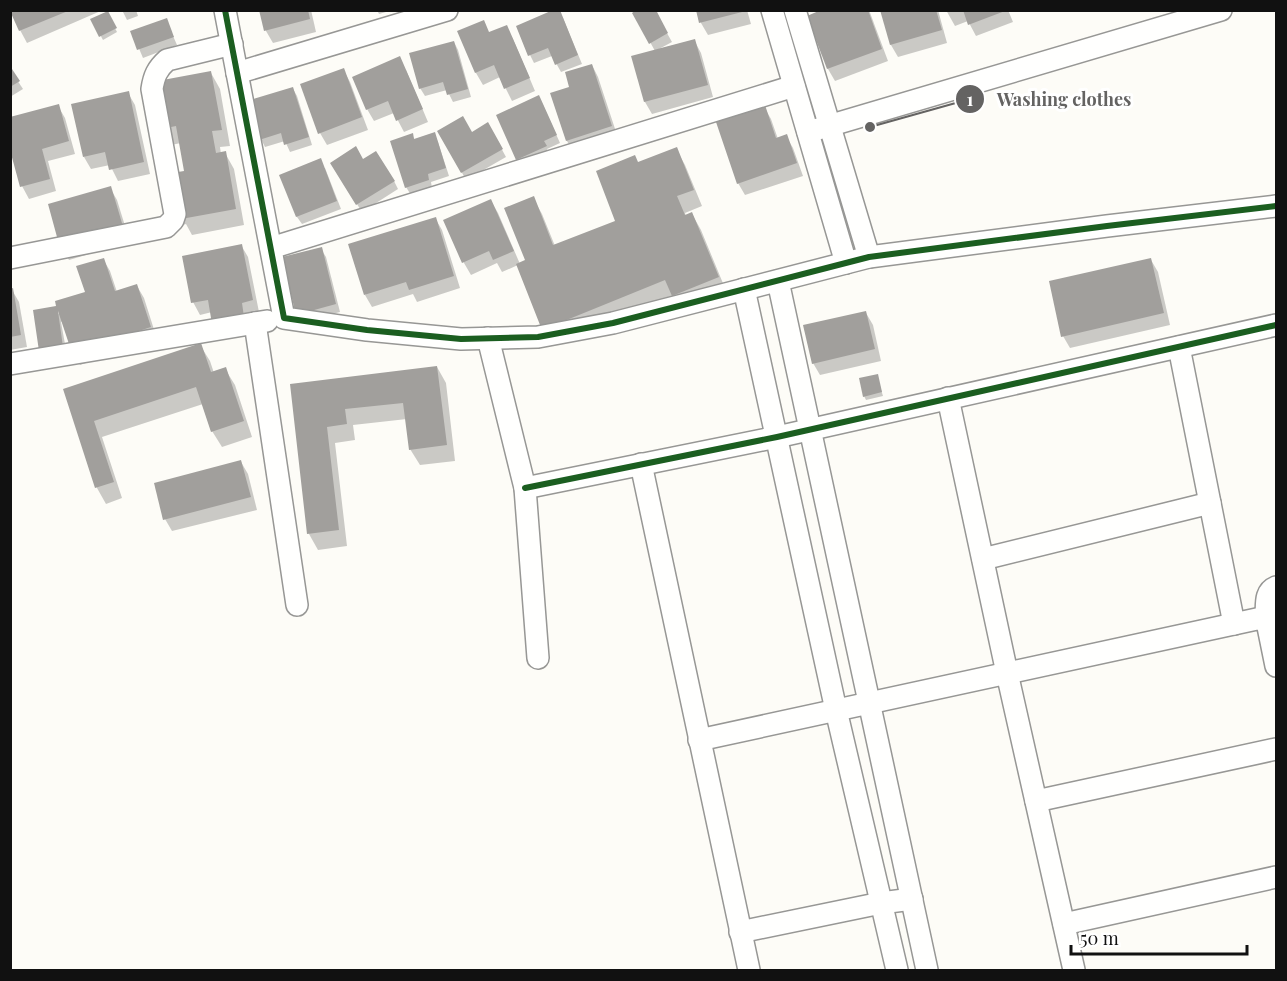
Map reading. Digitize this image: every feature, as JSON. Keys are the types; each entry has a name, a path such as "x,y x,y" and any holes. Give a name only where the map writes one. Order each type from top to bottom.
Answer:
{"street":[{"path":"225,10 284,318"},
{"path":"237,73 447,10"},
{"path":"772,10 846,263"},
{"path":"795,10 869,257"},
{"path":"808,132 1221,10"},
{"path":"10,258 166,227 175,214 153,89 153,77 167,60 232,44"},
{"path":"271,248 794,86"},
{"path":"10,364 284,318 368,330 461,339 538,337 613,323 869,257 1276,206"},
{"path":"778,281 927,970"},
{"path":"744,289 836,710 897,970"},
{"path":"255,323 297,605"},
{"path":"525,488 777,437 1276,325"},
{"path":"488,338 525,488 538,658"},
{"path":"1179,346 1234,624"},
{"path":"948,398 1074,970"},
{"path":"641,465 748,970"},
{"path":"983,559 1210,503"},
{"path":"1276,587 1272,588 1267,595 1266,617 1276,666"},
{"path":"699,740 1266,617"},
{"path":"1036,801 1276,749"},
{"path":"1064,924 1276,877"},
{"path":"740,932 881,903 912,899"}],"building":[{"path":"259,10 308,10 310,19 264,31"},
{"path":"553,10 560,10 578,55 555,65 548,48 528,56 516,26"},
{"path":"636,10 656,10 668,33 649,44 632,13"},
{"path":"696,10 745,10 746,11 699,23"},
{"path":"821,10 868,10 882,49 827,69 807,16"},
{"path":"880,10 936,10 942,30 890,45"},
{"path":"963,10 1005,10 1005,11 968,25"},
{"path":"10,11 68,11 19,31"},
{"path":"108,11 117,28 99,37 90,19"},
{"path":"167,18 174,37 137,50 130,31"},
{"path":"484,20 489,32 507,25 530,78 504,89 494,65 475,73 457,31"},
{"path":"695,39 708,85 644,102 631,56"},
{"path":"454,41 468,89 447,95 443,82 419,89 409,53"},
{"path":"400,56 423,109 396,121 388,101 366,110 352,77"},
{"path":"592,64 612,126 566,141 550,93 569,87 565,72"},
{"path":"10,66 20,81 10,87"},
{"path":"344,68 362,117 318,134 300,84"},
{"path":"211,71 222,130 212,131 216,153 226,151 236,209 181,219 166,174 184,171 176,126 161,129 152,82"},
{"path":"293,87 309,137 284,145 281,133 259,140 247,101"},
{"path":"129,91 144,162 109,170 105,152 83,157 71,104"},
{"path":"539,95 557,135 544,141 547,146 516,160 496,115"},
{"path":"59,104 69,141 42,149 50,179 20,187 10,150 10,117"},
{"path":"765,105 776,138 787,134 797,163 737,184 716,122"},
{"path":"463,116 472,132 488,122 503,149 461,173 437,131"},
{"path":"435,132 446,168 428,174 429,180 405,188 390,141 413,133 414,139"},
{"path":"356,146 363,159 376,151 395,181 356,205 330,163"},
{"path":"677,147 694,190 677,196 685,215 692,212 719,277 672,296 665,280 542,330 516,264 525,260 504,208 534,196 553,245 615,221 596,171 635,155 638,162"},
{"path":"321,158 337,201 296,217 279,175"},
{"path":"111,186 124,230 60,248 48,204"},
{"path":"491,199 514,251 493,260 489,251 462,263 443,220"},
{"path":"436,217 454,276 409,290 406,282 364,295 348,244"},
{"path":"242,244 253,300 242,303 244,317 212,324 208,300 191,303 182,256"},
{"path":"322,247 336,304 296,315 282,257"},
{"path":"104,258 115,291 137,284 151,327 72,353 58,311 63,347 39,351 33,310 56,306 55,301 85,292 76,266"},
{"path":"1151,258 1164,313 1061,337 1049,281"},
{"path":"13,288 21,335 10,337 10,289"},
{"path":"866,311 875,349 812,364 803,325"},
{"path":"201,343 211,372 226,367 244,421 211,432 196,387 94,421 114,482 95,488 63,389"},
{"path":"437,366 447,445 409,450 403,403 345,409 347,424 327,427 339,530 307,534 290,384"},
{"path":"878,374 882,392 863,397 859,378"},
{"path":"241,460 251,497 163,520 154,483"}],"cycle path":[{"path":"225,10 284,318 367,330 461,339 538,337 613,323 869,257 1276,206"},
{"path":"525,488 777,437 1276,325"}],"place":[{"name":"Washing clothes","path":"870,127"}]}
